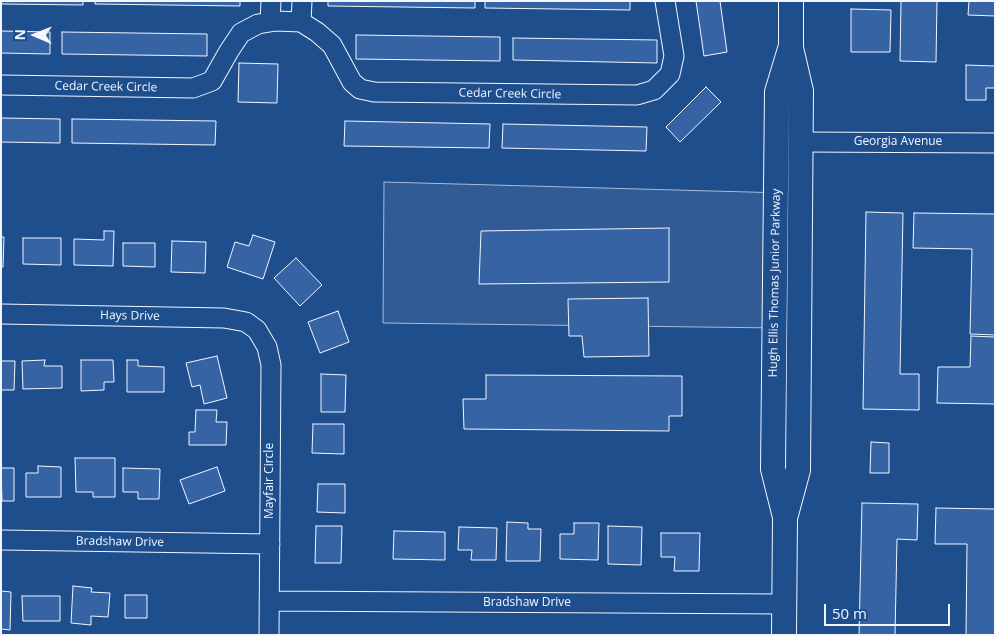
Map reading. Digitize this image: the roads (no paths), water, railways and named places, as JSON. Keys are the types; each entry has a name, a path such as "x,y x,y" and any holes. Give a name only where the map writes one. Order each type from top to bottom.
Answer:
{"main road":[{"name":"Hugh Ellis Thomas Junior Parkway","path":"784,635 785,518 773,469 774,332 777,92 790,48 791,1"},
{"name":"Hugh Ellis Thomas Junior Parkway","path":"785,518 798,470 801,92 790,48"}],"street":[{"path":"270,22 271,1"},
{"path":"301,22 302,1"},
{"name":"Cedar Creek Circle","path":"1,85 193,88 212,81 241,33 258,24 276,21 301,22 317,32 332,46 352,82 360,89 374,92 637,95 654,90 670,74 674,56 665,1"},
{"name":"Georgia Avenue","path":"801,142 995,143"},
{"name":"Hays Drive","path":"1,314 224,318 246,322 257,330"},
{"name":"Mayfair Circle","path":"257,330 267,348 271,365 268,635"},
{"name":"Bradshaw Drive","path":"1,540 270,544"},
{"name":"Bradshaw Drive","path":"269,601 784,604"}]}
